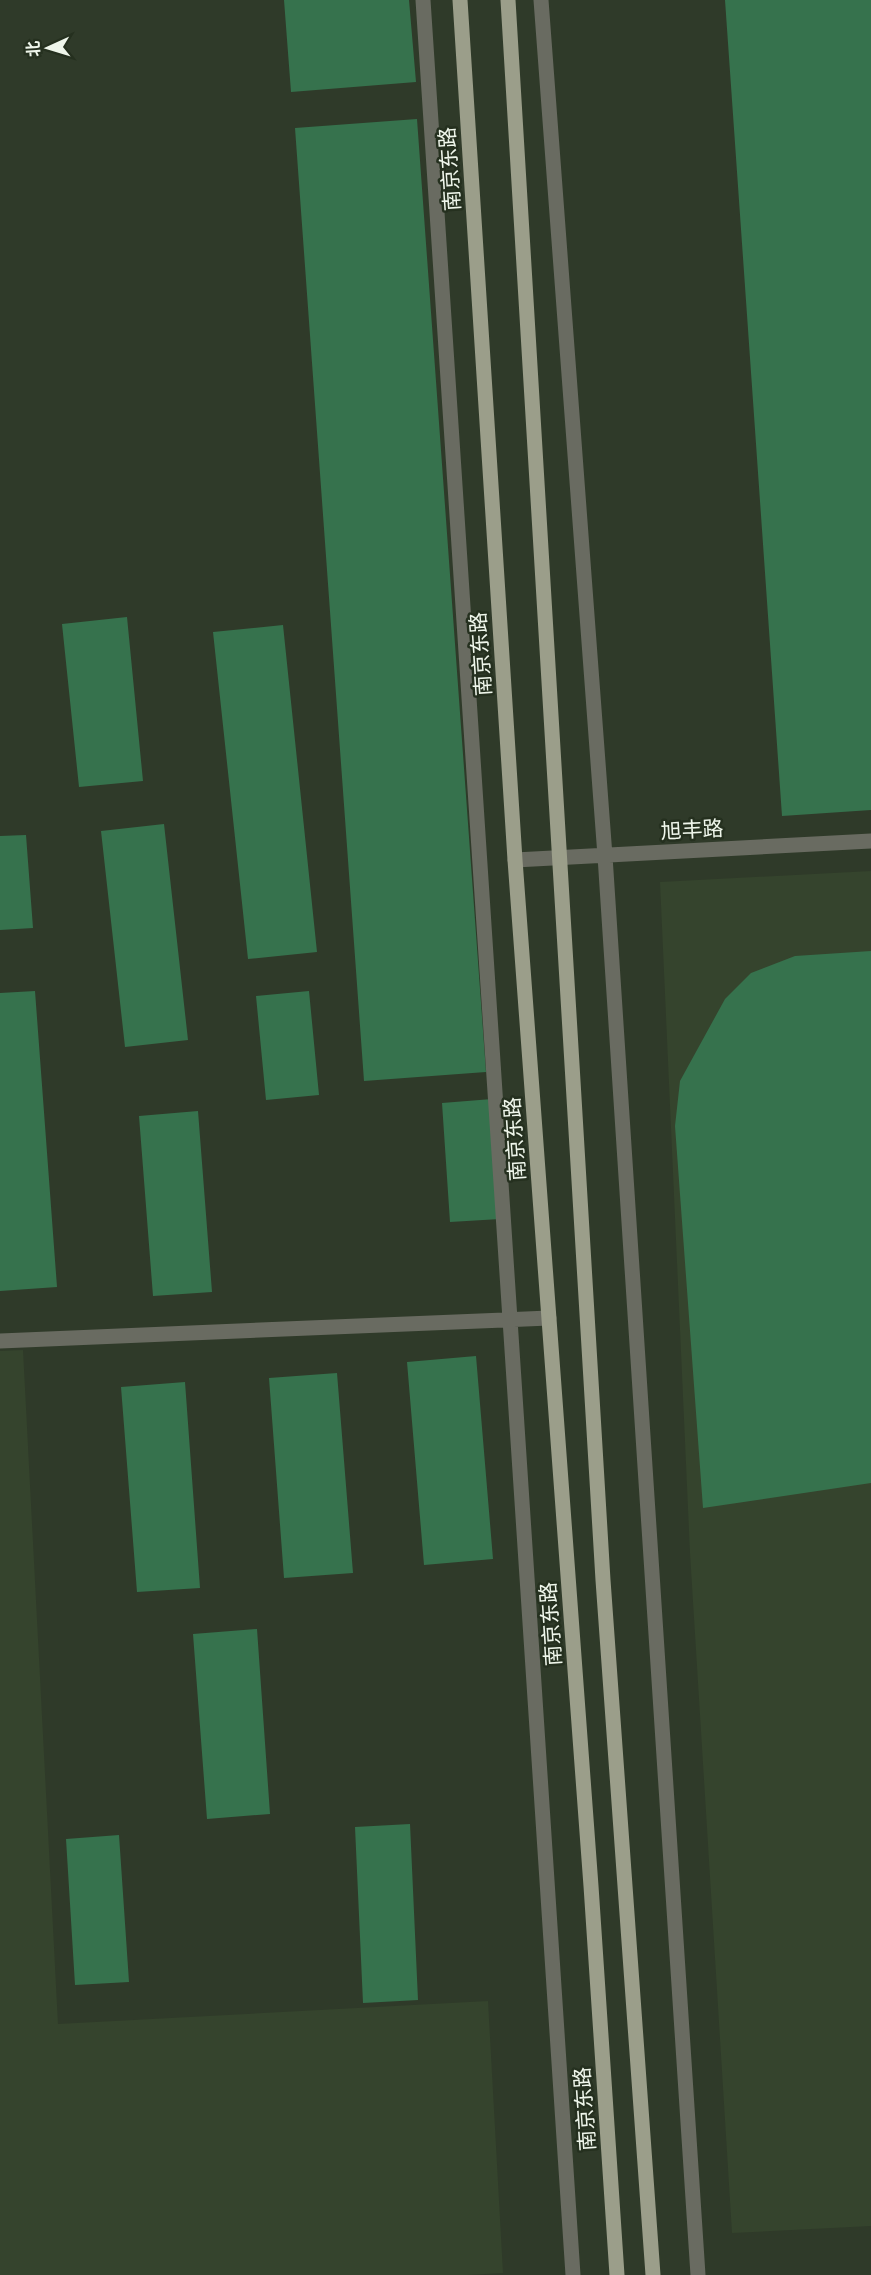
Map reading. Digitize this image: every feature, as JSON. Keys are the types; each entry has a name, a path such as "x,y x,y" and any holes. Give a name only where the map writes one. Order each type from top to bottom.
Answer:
{"main road":[{"name":"南京东路","path":"460,0 515,860 590,1874 617,2275"},
{"path":"508,0 603,1580 653,2275"}],"street":[{"path":"423,0 573,2275"},
{"path":"541,0 605,856 698,2275"},
{"name":"旭丰路","path":"515,860 871,841"},
{"path":"0,1341 549,1318"}],"shaded area":[{"path":"871,871 871,2226 732,2233 690,1553 660,882"},
{"path":"23,1350 58,2024 488,2001 503,2273 468,2275 0,2275 0,1351"}],"building":[{"path":"284,0 409,0 416,82 291,92"},
{"path":"725,0 871,0 871,810 782,816"},
{"path":"417,119 486,1072 364,1081 295,128"},
{"path":"127,617 143,781 79,787 62,624"},
{"path":"283,625 317,952 248,959 213,632"},
{"path":"164,824 188,1040 125,1047 101,831"},
{"path":"26,835 33,928 0,930 0,836"},
{"path":"871,951 871,1483 703,1508 675,1126 680,1081 725,999 751,973 795,956"},
{"path":"35,991 57,1287 0,1291 0,993"},
{"path":"309,991 319,1095 266,1100 256,996"},
{"path":"492,1099 500,1219 450,1222 442,1103"},
{"path":"198,1111 212,1292 153,1296 139,1116"},
{"path":"476,1356 493,1559 424,1565 407,1362"},
{"path":"337,1373 353,1573 284,1578 269,1378"},
{"path":"185,1382 200,1588 137,1592 121,1387"},
{"path":"257,1629 270,1814 207,1819 193,1634"},
{"path":"410,1824 418,2000 363,2003 355,1827"},
{"path":"119,1835 129,1982 75,1985 66,1839"}]}
